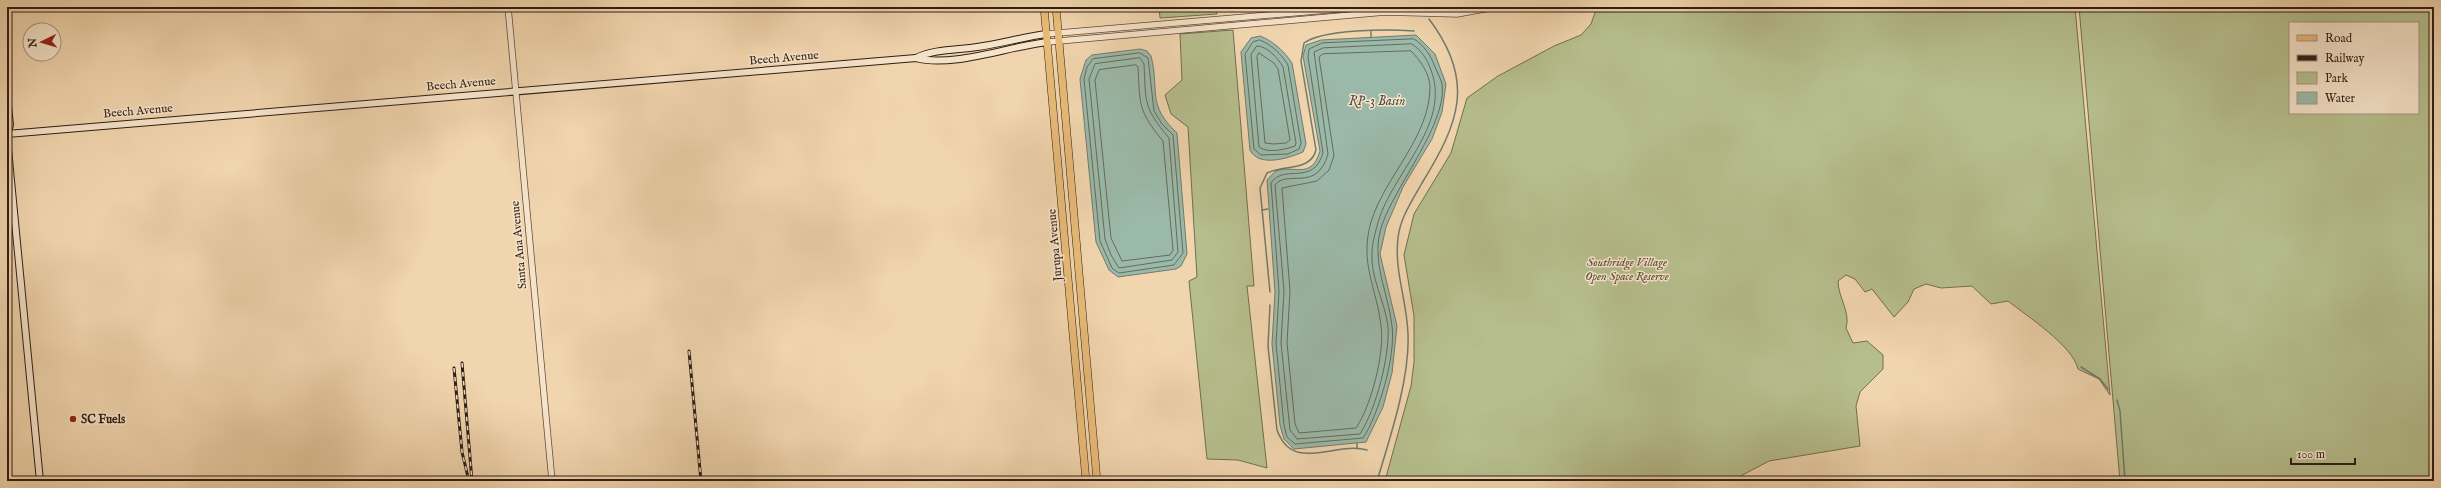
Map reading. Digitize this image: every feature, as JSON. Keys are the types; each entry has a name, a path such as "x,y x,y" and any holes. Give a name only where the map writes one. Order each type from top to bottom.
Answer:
{"main road":[{"name":"Jurupa Avenue","path":"1044,7 1086,481"},
{"name":"Jurupa Avenue","path":"1056,7 1097,481"},
{"name":"Beech Avenue","path":"916,58 927,53 978,47 1015,38 1047,34"},
{"name":"Beech Avenue","path":"7,133 916,58 928,61 969,57 1014,46 1048,42"},
{"path":"7,97 10,125 7,133"},
{"path":"7,139 40,481"}],"street":[{"name":"Santa Ana Avenue","path":"508,7 552,481"},
{"name":"Beech Avenue","path":"1047,34 1362,7"},
{"path":"1427,7 1457,7"},
{"name":"Beech Avenue","path":"1048,42 1385,12 1457,14 1495,7"}],"green space":[{"path":"1159,7 1216,7 1217,14 1160,18"},
{"name":"Southridge Village Open Space Reserve","path":"1597,7 2075,7 2110,395 2099,379 2078,369 2068,351 2059,341 2008,301 1991,304 1972,286 1941,288 1926,284 1914,289 1908,302 1894,317 1872,289 1865,292 1855,279 1846,275 1838,281 1846,311 1846,328 1853,343 1867,341 1883,355 1883,369 1860,392 1856,406 1860,446 1769,461 1731,481 1385,481 1411,386 1414,362 1414,316 1404,255 1414,214 1451,153 1467,98 1498,76 1554,46 1581,35 1591,24"},
{"path":"2079,7 2434,7 2434,481 2120,481"},
{"path":"1233,30 1254,286 1247,286 1267,468 1238,460 1207,459 1189,281 1197,277 1188,127 1171,114 1165,95 1182,80 1180,34"}],"water":[{"name":"RP-3 Basin","path":"1416,35 1435,54 1446,84 1442,112 1432,139 1403,187 1386,227 1380,254 1397,326 1392,373 1383,407 1366,442 1294,449 1284,439 1280,425 1272,344 1275,292 1267,180 1276,171 1282,169 1307,169 1312,166 1320,151 1303,56 1306,45 1321,40"},
{"path":"1260,36 1278,47 1292,63 1306,144 1303,152 1282,159 1260,159 1254,156 1250,150 1241,52 1251,38"},
{"path":"1140,49 1147,51 1151,56 1156,97 1161,114 1167,123 1177,133 1187,254 1181,266 1176,269 1118,277 1109,270 1096,242 1080,79 1086,60 1092,55"}],"waterway":[{"path":"1377,481 1398,408 1408,351 1407,322 1399,274 1397,250 1399,231 1407,209 1445,141 1453,121 1457,102 1457,82 1453,62 1444,41 1429,19"},
{"path":"1270,292 1260,188 1267,173 1303,164 1313,157 1316,150 1301,61 1304,43 1313,38 1326,35 1357,31 1414,31"},
{"path":"1371,31 1371,37"},
{"path":"1262,210 1268,209"},
{"path":"1270,305 1268,346 1277,430 1284,443 1293,450 1304,453 1355,448 1367,450"},
{"path":"2081,367 2100,379 2108,389"},
{"path":"2117,400 2120,411 2125,481"},
{"path":"1357,443 1357,448"}],"railway":[{"path":"689,351 701,481"},
{"path":"462,363 472,481"},
{"path":"454,368 462,452 468,477"}],"place":[{"name":"SC Fuels","path":"73,419"}]}
